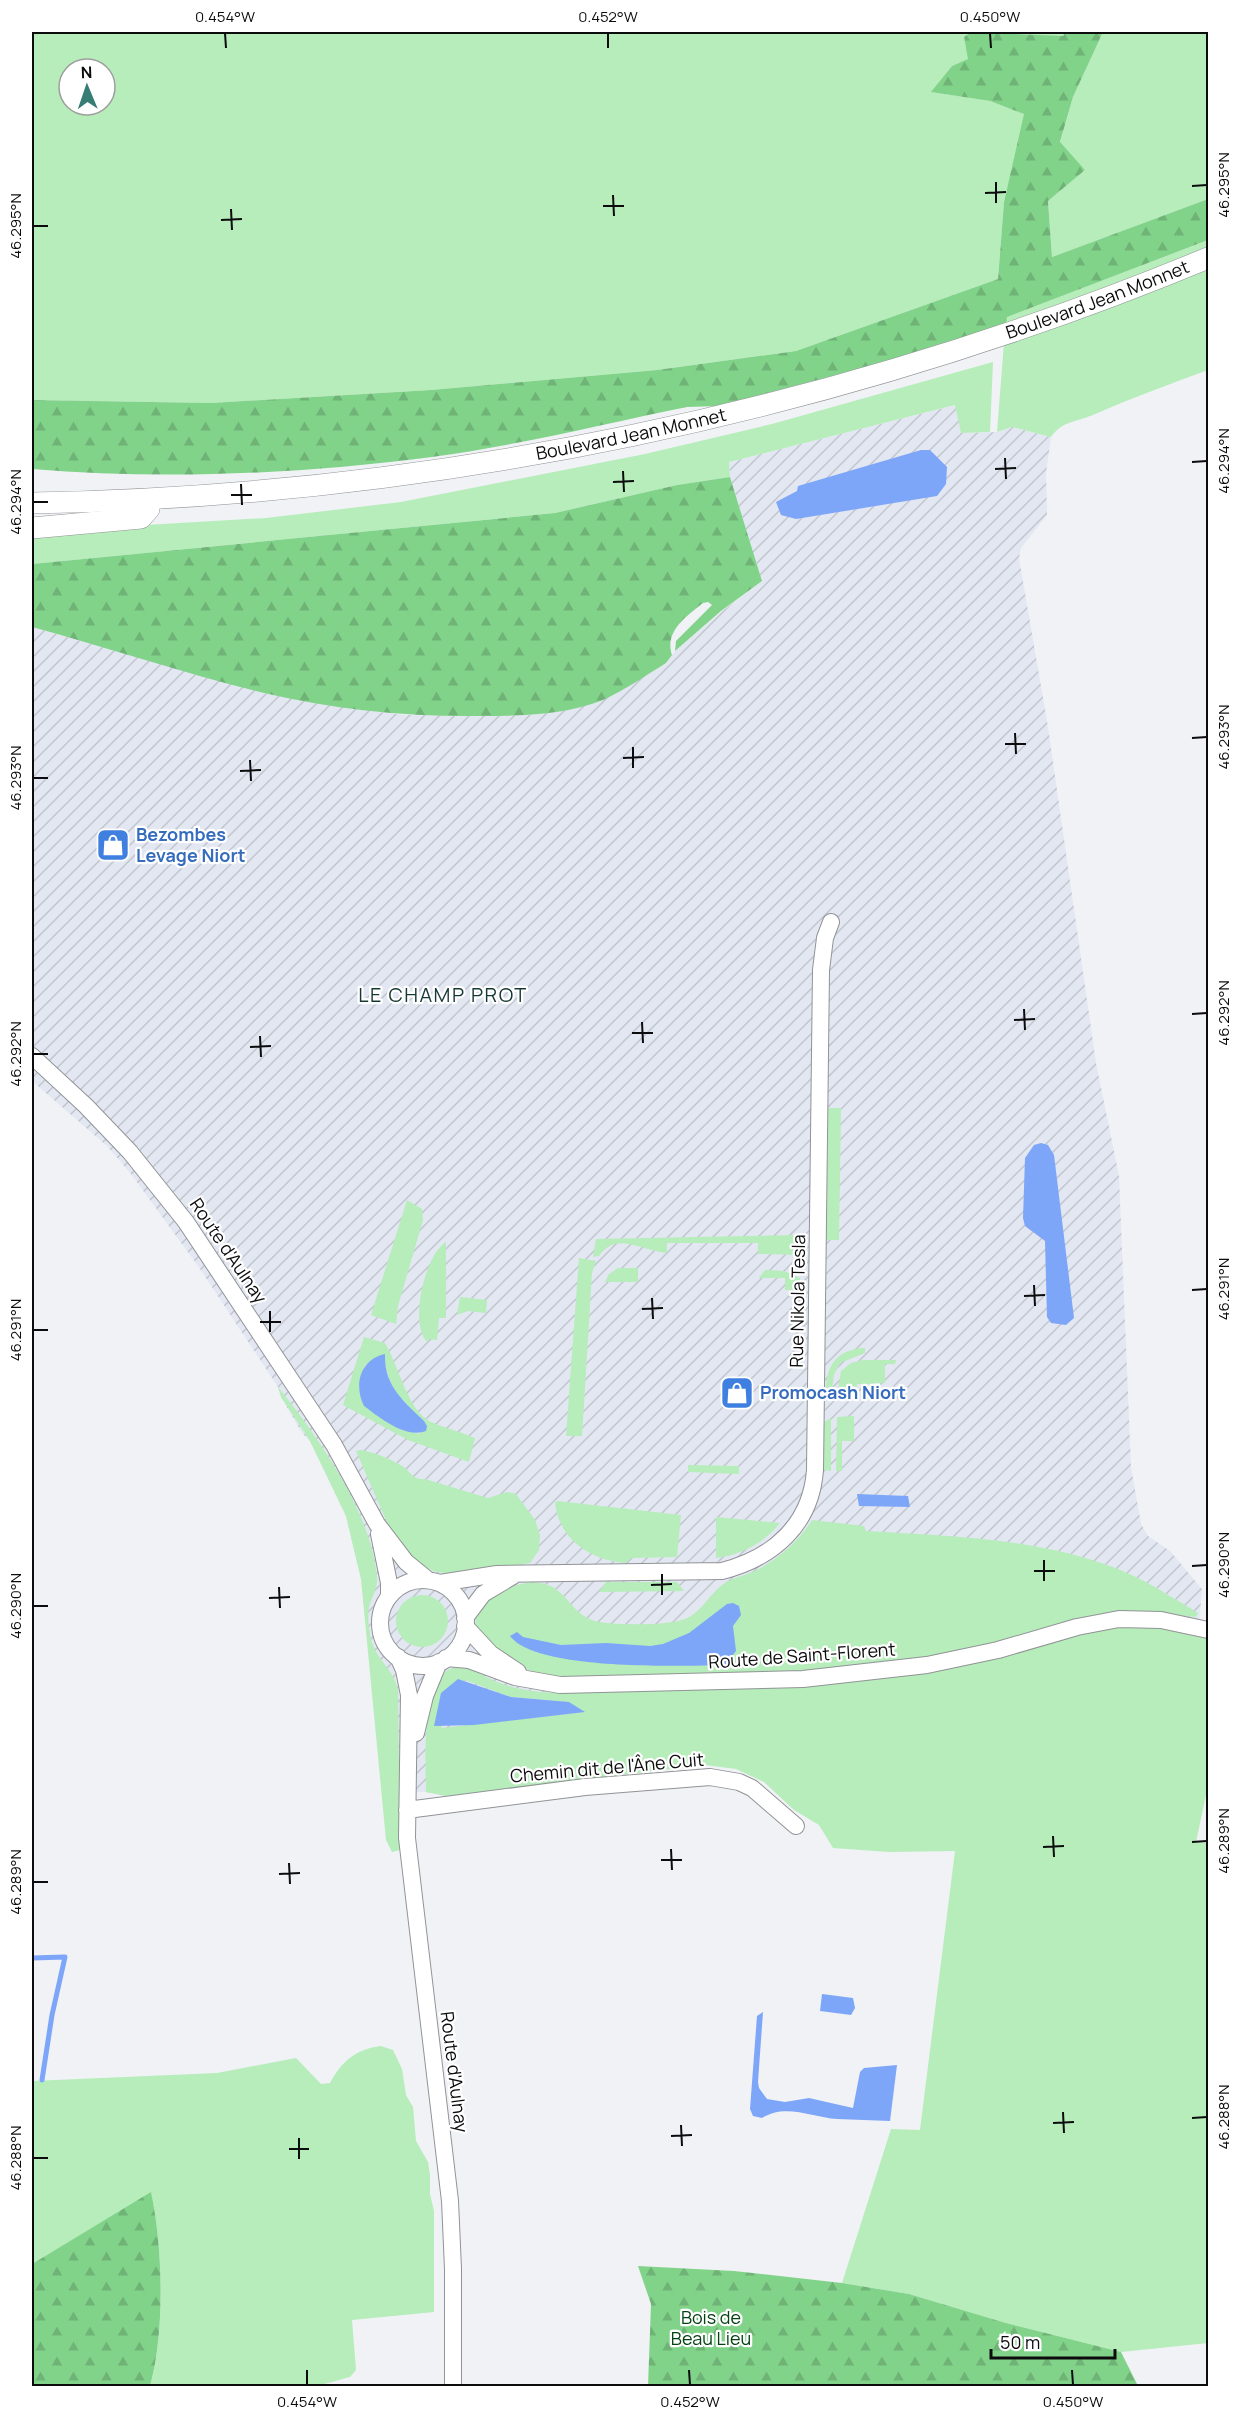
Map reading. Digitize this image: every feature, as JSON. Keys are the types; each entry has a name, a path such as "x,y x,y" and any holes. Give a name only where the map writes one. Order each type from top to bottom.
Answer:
{"main road":[{"name":"Boulevard Jean Monnet","path":"32,503 168,498 423,473 556,451 685,425 923,362 1036,324 1209,258"},
{"name":"Boulevard Jean Monnet","path":"32,513 149,509 262,501 409,486 557,462 684,436 779,413 967,358 1049,331 1209,269"},
{"path":"32,490 137,490 168,498"},
{"path":"32,528 141,518 149,509"}],"street":[{"name":"Rue Nikola Tesla","path":"434,1582 481,1575 722,1571 748,1563 766,1554 789,1535 803,1515 811,1498 815,1470 821,970 825,938 831,922"},
{"name":"Route d'Aulnay","path":"32,1056 86,1106 130,1152 186,1222 333,1445 377,1524 400,1556 434,1582"},
{"name":"Route d'Aulnay","path":"377,1524 386,1563 389,1596"},
{"path":"465,1622 454,1594 434,1582 402,1585 389,1596 380,1617 381,1633 387,1647 398,1658 414,1664 443,1660 459,1645 465,1622 483,1594 514,1575"},
{"name":"Route de Saint-Florent","path":"443,1660 470,1660 535,1681 584,1686 803,1679 894,1671 939,1663 998,1650 1077,1627 1119,1619 1161,1620 1209,1630"},
{"name":"Route de Saint-Florent","path":"465,1622 491,1654 535,1681"},
{"name":"Route d'Aulnay","path":"398,1658 404,1670 409,1695 410,1763 407,1810 410,1865 450,2201 453,2269 453,2386"},
{"name":"Route d'Aulnay","path":"410,1763 425,1696 443,1660"},
{"name":"Chemin dit de l'Âne Cuit","path":"407,1810 585,1787 710,1777 739,1782 752,1788 796,1826"}],"shaded area":[{"path":"956,405 962,433 997,432 1012,427 1051,437 1046,473 1047,515 1021,548 1019,558 1048,727 1096,1063 1119,1176 1131,1467 1141,1524 1148,1536 1170,1551 1202,1589 1198,1636 1208,1639 446,1796 426,1792 384,1793 361,1579 346,1516 310,1441 302,1433 281,1397 278,1387 198,1266 131,1174 107,1146 32,1081 32,627 264,693 362,710 406,715 505,716 541,714 572,708 601,700 666,663 675,651 762,581 730,477 729,462"}],"green space":[{"path":"32,32 971,32 964,37 969,59 952,66 932,92 990,101 1025,114 1004,202 998,279 796,351 657,370 431,390 211,403 32,400"},
{"path":"971,32 1063,36 1066,32 1103,32 1073,97 1060,142 1085,170 1048,201 1052,257 1208,199 1208,240 1007,317 1006,324 905,357 718,406 687,407 464,452 332,468 182,475 32,469 32,400 211,403 431,390 657,370 796,351 998,279 1004,202 1024,114 990,101 931,92 952,66 968,59 964,37"},
{"path":"992,32 1066,32 1063,37"},
{"path":"1103,32 1208,32 1208,199 1052,257 1048,201 1085,170 1060,143 1073,97"},
{"path":"1208,240 1208,370 1066,424 1051,437 1012,427 997,432 1006,317"},
{"path":"993,362 990,432 961,433 955,405 729,462 730,477 677,485 555,513 32,564 32,536 95,528 266,518 401,502 645,454 772,424"},
{"path":"730,477 762,581 721,611 675,651 676,641 712,605 708,602 703,603 674,631 670,646 672,655 666,663 603,700 574,709 528,715 454,716 399,714 345,708 235,686 32,627 32,564 555,513 677,485"},
{"path":"828,1108 841,1108 839,1240 826,1240"},
{"path":"407,1200 422,1209 423,1220 398,1306 396,1324 371,1315"},
{"path":"801,1235 801,1255 758,1254 758,1243 667,1243 667,1253 622,1243 614,1244 606,1248 599,1256 593,1257 596,1239"},
{"path":"446,1242 446,1318 439,1318 437,1340 428,1339 428,1343 422,1334 419,1306 426,1274 438,1249"},
{"path":"579,1258 596,1261 592,1273 582,1436 566,1436"},
{"path":"618,1268 638,1268 638,1282 605,1282 609,1274"},
{"path":"765,1270 784,1271 800,1278 800,1290 785,1290 785,1278 759,1278"},
{"path":"460,1297 487,1300 486,1313 468,1311 457,1315"},
{"path":"364,1337 385,1343 404,1387 423,1417 475,1438 469,1462 408,1440 343,1405","holes":["385,1355 385,1365 392,1389 407,1404 420,1434 399,1429 359,1388 365,1365"]},
{"path":"865,1348 865,1353 840,1363 834,1375 831,1396 826,1394 826,1384 834,1361 847,1352"},
{"path":"863,1360 896,1360 895,1364 885,1364 885,1383 874,1383 874,1396 870,1396 869,1384 857,1384 856,1396 837,1395 841,1371 851,1363"},
{"path":"278,1387 310,1428 340,1476 365,1526 373,1552 377,1581 368,1611 368,1623 373,1646 393,1676 398,1690 400,1850 392,1852 386,1840 361,1579 346,1516 310,1441 281,1397"},
{"path":"854,1416 854,1441 842,1441 842,1471 836,1471 837,1417"},
{"path":"831,1418 831,1471 824,1470 824,1422"},
{"path":"361,1450 392,1461 417,1478 488,1498 507,1492 516,1494 535,1520 540,1535 539,1550 530,1563 455,1575 433,1571 415,1561 388,1525 356,1451"},
{"path":"688,1465 739,1466 739,1474 688,1472"},
{"path":"557,1501 681,1515 677,1557 632,1558 625,1563 600,1558 579,1546 563,1528 555,1503"},
{"path":"716,1517 780,1523 751,1547 716,1558"},
{"path":"812,1520 864,1526 866,1531 994,1540 1057,1551 1128,1573 1198,1613 1196,1617 1145,1612 1017,1637 947,1654 870,1666 777,1673 568,1678 541,1674 512,1662 488,1644 478,1631 477,1615 485,1602 506,1588 531,1583 545,1584 555,1589 587,1618 599,1622 643,1624 667,1623 685,1619 696,1613 717,1589 733,1579 763,1567 779,1556 801,1535"},
{"path":"606,1582 677,1582 684,1591 599,1592"},
{"path":"417,1595 427,1595 441,1602 448,1621 441,1640 427,1647 417,1647 407,1643 400,1636 396,1626 396,1616 400,1606 407,1599"},
{"path":"1117,1628 1159,1628 1208,1639 1208,1786 1196,1842 1208,1843 1208,2343 1121,2352 1006,2323 909,2294 842,2283 891,2129 920,2130 955,1851 889,1852 833,1848 819,1825 794,1810 764,1782 736,1769 705,1765 446,1796 426,1792 426,1740 431,1698 438,1681 447,1670 466,1668 514,1687 558,1693 807,1686 929,1672 1085,1633","holes":["465,1680 511,1697 569,1702 584,1712 441,1728"]},
{"path":"381,2046 393,2050 402,2069 406,2095 413,2107 416,2141 428,2162 430,2194 434,2211 434,2312 352,2320 356,2370 350,2377 317,2386 150,2386 158,2341 161,2290 158,2239 151,2193 32,2264 32,2081 217,2073 296,2058 321,2084 330,2083 345,2062 357,2053"},
{"path":"151,2192 158,2238 161,2290 158,2341 150,2386 32,2386 32,2264"},
{"name":"Bois de Beau Lieu","path":"638,2266 734,2271 842,2283 909,2294 1006,2323 1121,2352 1138,2386 648,2386 651,2304"}],"water":[{"path":"921,450 930,450 947,467 946,484 937,496 796,519 781,515 776,502 797,491 798,486"},
{"path":"1041,1143 1048,1145 1054,1155 1074,1318 1066,1325 1051,1323 1047,1317 1045,1241 1025,1226 1023,1218 1025,1158 1034,1145"},
{"path":"385,1354 391,1384 424,1421 427,1426 426,1431 418,1433 401,1430 364,1406 359,1389 361,1374 370,1361"},
{"path":"857,1494 908,1496 910,1507 859,1506"},
{"path":"733,1603 739,1606 741,1615 733,1626 736,1651 725,1665 677,1666 578,1661 525,1647 510,1636 517,1632 523,1637 561,1645 606,1643 650,1646 663,1644 689,1633 727,1604"},
{"path":"458,1679 511,1697 569,1702 585,1712 474,1725 434,1726 441,1693"},
{"path":"822,1994 853,1998 855,2008 851,2015 820,2011"},
{"path":"763,2012 758,2082 759,2088 767,2099 785,2102 809,2098 853,2108 860,2072 864,2068 897,2065 890,2121 837,2119 789,2111 762,2118 753,2116 750,2109 757,2016"}],"waterway":[{"path":"32,1958 65,1957 52,2015 42,2080"}],"place":[{"name":"Bezombes Levage Niort","path":"113,845"},
{"name":"Promocash Niort","path":"737,1393"}],"district":[{"name":"LE CHAMP PROT","path":"443,995"}]}
